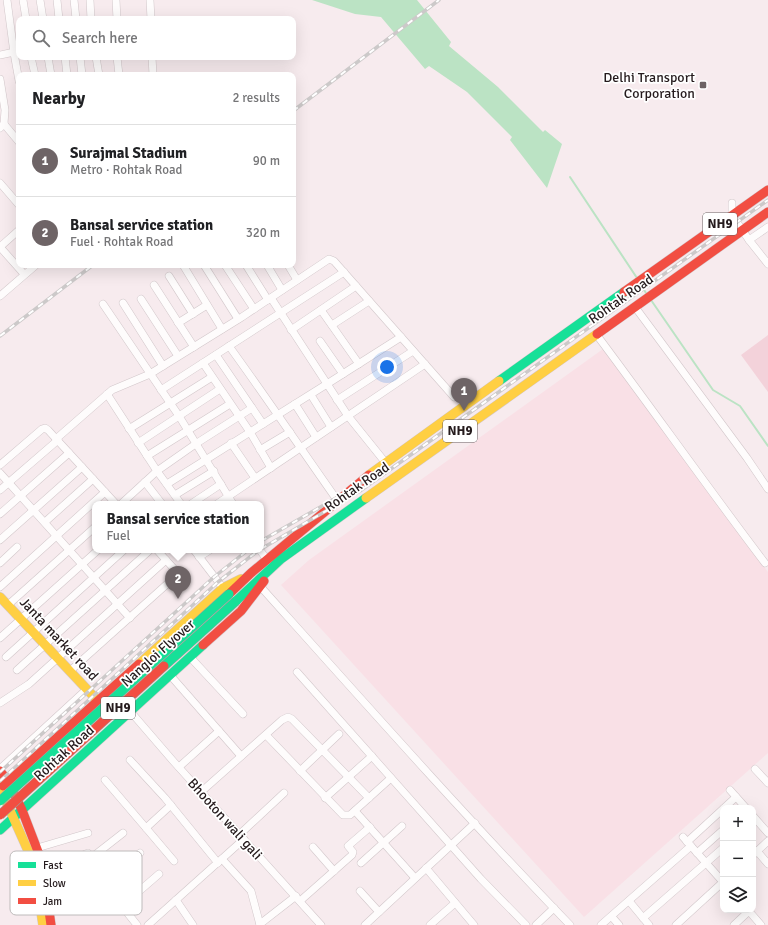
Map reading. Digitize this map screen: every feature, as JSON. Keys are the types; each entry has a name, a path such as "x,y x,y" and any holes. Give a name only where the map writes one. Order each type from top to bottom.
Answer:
{"main road":[{"name":"Rohtak Road","path":"251,573 337,500 385,462 768,190"},
{"name":"Rohtak Road","path":"0,830 241,611 281,559 768,212"},
{"name":"Nangloi Flyover","path":"0,815 281,559"},
{"name":"Nangloi Flyover","path":"0,801 226,591 251,573"},
{"name":"Rohtak Road","path":"0,788 4,782 97,700 226,591"},
{"name":"Janta market road","path":"0,597 97,700"},
{"path":"0,770 4,782 22,810 38,851"},
{"path":"0,788 28,851"},
{"path":"42,915 43,925"},
{"path":"50,915 51,925"}],"street":[{"path":"0,55 16,52 7,0"},
{"path":"23,0 26,16"},
{"path":"40,0 43,16"},
{"path":"57,0 60,16"},
{"path":"74,0 76,16"},
{"path":"90,0 91,16"},
{"path":"116,0 117,16"},
{"path":"150,0 151,16"},
{"path":"17,60 18,72"},
{"path":"32,60 34,72"},
{"path":"48,60 50,72"},
{"path":"64,60 66,72"},
{"path":"80,60 82,72"},
{"path":"96,60 98,72"},
{"path":"117,60 119,72"},
{"path":"152,60 153,72"},
{"path":"0,79 6,110 2,126 16,139"},
{"path":"0,183 16,202"},
{"path":"732,203 732,215 741,230 768,264"},
{"path":"749,240 768,227"},
{"path":"16,233 0,247 16,265"},
{"path":"0,490 112,390 150,374 164,366 329,259 334,261 344,272 454,397"},
{"path":"19,268 24,274"},
{"path":"0,296 32,268"},
{"path":"185,268 222,329"},
{"path":"206,268 238,319"},
{"path":"228,268 254,309"},
{"path":"248,268 280,313 348,416 385,462"},
{"path":"268,268 282,290"},
{"path":"290,268 297,280"},
{"path":"161,390 344,272"},
{"path":"169,276 193,314"},
{"path":"154,285 194,347"},
{"path":"291,330 356,286"},
{"path":"141,299 178,356"},
{"path":"332,326 369,301"},
{"path":"103,304 180,416 231,501"},
{"path":"122,304 164,366"},
{"path":"178,323 207,305"},
{"path":"637,305 768,489"},
{"path":"321,310 359,364"},
{"path":"596,334 650,406 714,497 765,563"},
{"path":"167,484 401,337"},
{"path":"320,341 343,374"},
{"path":"229,346 337,500"},
{"path":"337,400 413,351"},
{"path":"216,355 263,424"},
{"path":"203,363 250,432 271,468"},
{"path":"221,501 425,364"},
{"path":"129,429 212,377"},
{"path":"138,443 220,389"},
{"path":"107,394 138,443 179,501"},
{"path":"310,394 331,427"},
{"path":"147,456 230,404"},
{"path":"295,404 316,437"},
{"path":"124,501 157,471 197,443 252,408"},
{"path":"0,465 45,428 57,439 113,501"},
{"path":"260,450 290,432"},
{"path":"231,443 255,478"},
{"path":"0,514 69,453"},
{"path":"0,540 82,467"},
{"path":"175,496 214,471"},
{"path":"0,473 130,618"},
{"path":"45,522 93,479"},
{"path":"145,482 160,501"},
{"path":"196,501 221,484"},
{"path":"95,501 105,492"},
{"path":"0,587 92,504"},
{"path":"8,606 92,530"},
{"path":"0,563 17,547"},
{"path":"0,638 95,553"},
{"path":"6,657 121,553"},
{"path":"17,670 147,553"},
{"path":"70,671 177,575 176,571 160,553"},
{"path":"196,553 226,591"},
{"path":"199,557 205,553"},
{"path":"262,553 267,560"},
{"path":"0,703 29,684 166,560"},
{"path":"260,586 474,823 570,925"},
{"path":"190,657 243,714"},
{"path":"297,672 481,879 526,925"},
{"path":"170,675 241,756"},
{"path":"0,770 87,689"},
{"name":"Bhooton wali gali","path":"130,711 321,925"},
{"path":"201,792 282,720 288,717 292,719 369,798"},
{"path":"179,767 219,731"},
{"path":"300,771 340,734"},
{"path":"266,735 325,798 344,815 350,815 355,811 390,778"},
{"path":"325,798 372,756"},
{"path":"130,760 220,861 251,891 260,924 298,899 334,871 353,854 348,847 349,844 370,827"},
{"path":"756,769 768,783"},
{"path":"105,780 174,861"},
{"path":"730,790 743,805"},
{"path":"148,925 220,861 284,793"},
{"path":"727,805 736,797"},
{"path":"146,828 171,805"},
{"path":"355,811 415,878"},
{"path":"601,925 629,901 687,842 720,812"},
{"path":"756,820 768,832"},
{"path":"365,925 474,823"},
{"path":"361,863 402,826"},
{"path":"37,848 88,833"},
{"path":"100,851 123,833"},
{"path":"697,853 720,833"},
{"path":"756,852 768,841"},
{"path":"687,842 720,879"},
{"path":"312,847 334,871"},
{"path":"643,918 720,851"},
{"path":"756,854 768,864"},
{"path":"426,868 474,925"},
{"path":"142,889 159,874"},
{"path":"676,925 720,885"},
{"path":"360,891 379,912"},
{"path":"176,900 193,925"},
{"path":"629,901 649,925"},
{"path":"433,924 455,903"},
{"path":"536,925 554,908"},
{"path":"734,925 746,913"},
{"path":"750,913 761,925"},
{"path":"129,915 137,925"},
{"path":"612,917 619,925"}],"shaded area":[{"path":"312,0 417,0 451,42 449,46 498,87 543,132 545,130 562,144 547,188 510,140 512,137 467,92 429,66 425,69 381,17 355,14"},
{"path":"768,335 768,392 741,355"},
{"path":"603,349 768,572 768,753 584,917 281,585 309,560"}],"waterway":[{"path":"570,177 637,278"},
{"path":"641,285 646,293"},
{"path":"651,300 713,390 740,406 768,446"}],"railway":[{"path":"296,109 439,0"},
{"path":"264,547 360,491 768,200"},
{"path":"0,336 89,268"},
{"path":"264,539 357,486 374,474"},
{"path":"0,772 214,577 244,553"},
{"path":"0,781 218,582 255,553"}],"traffic: fast":[{"path":"499,381 624,292"},
{"path":"236,601 281,559 366,498"},
{"path":"0,801 229,594"},
{"path":"164,666 236,601"},
{"path":"0,830 203,645"}],"traffic: slow":[{"path":"366,498 597,334"},
{"path":"369,475 499,381"},
{"path":"139,664 223,588 241,579"},
{"path":"0,597 97,700"},
{"path":"0,784 0,788 28,851"},
{"path":"42,915 43,925"}],"traffic: jam":[{"path":"624,292 768,190"},
{"path":"597,334 768,212"},
{"path":"229,594 251,573 369,475"},
{"path":"203,645 241,611 264,581"},
{"path":"3,786 139,664"},
{"path":"0,815 164,666"},
{"path":"0,771 8,781 22,810 38,851"},
{"path":"50,915 51,925"}],"place":[{"name":"Delhi Transport Corporation","path":"703,85"},
{"name":"Surajmal Stadium","path":"464,411"},
{"name":"Bansal service station","path":"178,599"}]}
